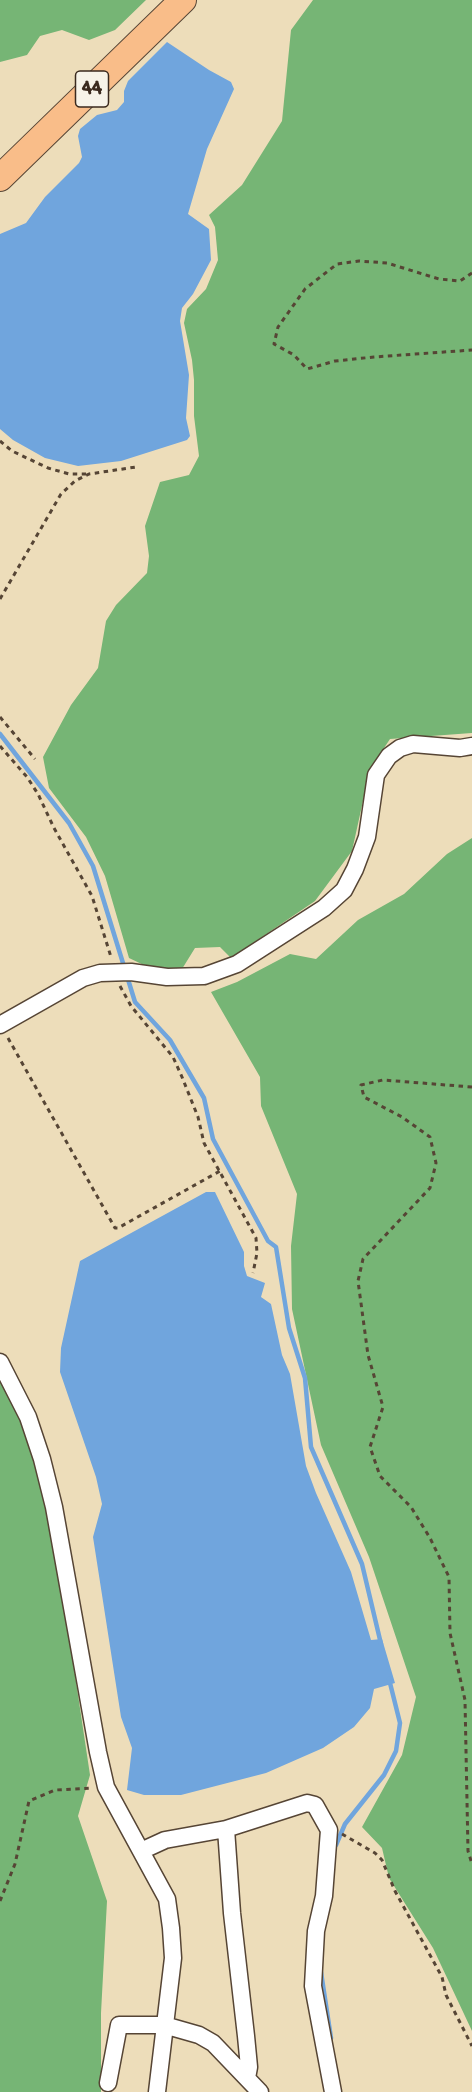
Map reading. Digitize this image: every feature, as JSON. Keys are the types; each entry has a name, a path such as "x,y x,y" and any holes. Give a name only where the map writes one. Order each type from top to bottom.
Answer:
{"main road":[{"name":"44","path":"0,178 183,0"}],"street":[{"path":"0,1024 83,978 100,973 121,972 167,977 204,976 237,964 324,909 344,890 367,837 376,775 389,756 400,748 413,744 460,748 472,746"},
{"path":"0,1362 28,1417 42,1459 56,1518 106,1787 166,1899 171,1928 172,1958 157,2092"},
{"path":"141,1851 165,1839 226,1829 307,1803 315,1805 329,1830 324,1896 316,1931 313,1986 333,2092"},
{"path":"226,1829 232,1913 249,2067 247,2078"},
{"path":"108,2083 119,2025 164,2025 199,2035 213,2043 260,2092"}],"path":[{"path":"472,273 460,281 439,279 387,263 359,261 337,264 305,289 278,327 274,344 294,356 307,369 335,362 374,357 472,350"},
{"path":"0,441 12,451 48,468 69,474 88,474 136,467"},
{"path":"0,599 61,494 75,481 88,474"},
{"path":"0,717 35,759"},
{"path":"0,746 27,777 92,896 111,954 121,972 131,1006 173,1057 198,1117 204,1143 256,1238 257,1253 252,1273"},
{"path":"0,1024 115,1228 220,1171"},
{"path":"472,1088 383,1080 362,1085 364,1097 402,1117 430,1137 436,1163 430,1188 363,1259 358,1281 368,1355 382,1407 370,1447 380,1476 411,1508 430,1538 449,1577 450,1633 465,1700 468,1851 472,1864"},
{"path":"0,1901 15,1864 29,1801 56,1790 106,1787"},
{"path":"345,1835 375,1853 382,1860 395,1891 442,1977 447,1995 472,2046"}],"green space":[{"path":"0,0 146,0 115,30 89,40 62,30 40,36 27,55 0,62"},
{"path":"313,0 472,0 472,733 390,739 370,769 352,851 315,901 231,958 220,947 195,948 182,969 148,967 129,958 105,876 86,837 49,788 43,757 71,705 98,668 106,621 116,605 147,573 149,556 145,526 160,482 189,475 199,456 194,416 192,360 184,323 187,309 206,289 218,260 215,227 209,215 242,185 282,121 291,30"},
{"path":"472,838 472,2031 433,1948 389,1878 382,1848 362,1827 402,1755 416,1697 369,1557 321,1445 292,1309 291,1246 297,1194 261,1106 260,1077 211,992 237,982 290,954 316,959 358,920 404,894 447,854"},
{"path":"0,1371 38,1462 63,1595 90,1775 78,1816 107,1901 101,2013 101,2092 0,2092"}],"water":[{"path":"167,42 231,82 234,89 207,149 188,214 209,229 211,260 193,294 182,308 180,321 189,375 186,418 190,436 187,440 121,461 78,466 45,458 13,440 0,429 0,234 26,223 45,197 79,163 82,157 78,136 80,129 97,115 117,110 124,102 124,91 128,81"},
{"path":"206,1192 215,1192 244,1252 247,1276 265,1283 261,1297 271,1304 282,1355 290,1374 306,1466 351,1572 371,1640 382,1639 395,1683 374,1689 370,1708 354,1727 323,1748 266,1773 181,1795 144,1795 127,1790 132,1748 121,1717 93,1537 102,1504 96,1477 60,1372 61,1348 80,1261"}],"waterway":[{"path":"0,734 69,823 93,866 135,1002 170,1040 204,1098 213,1139 268,1241 276,1247 289,1328 305,1378 311,1447 362,1564 381,1644"},
{"path":"336,1845 345,1824 384,1775 396,1751 400,1723 389,1679"},
{"path":"321,1972 331,2038"}]}
